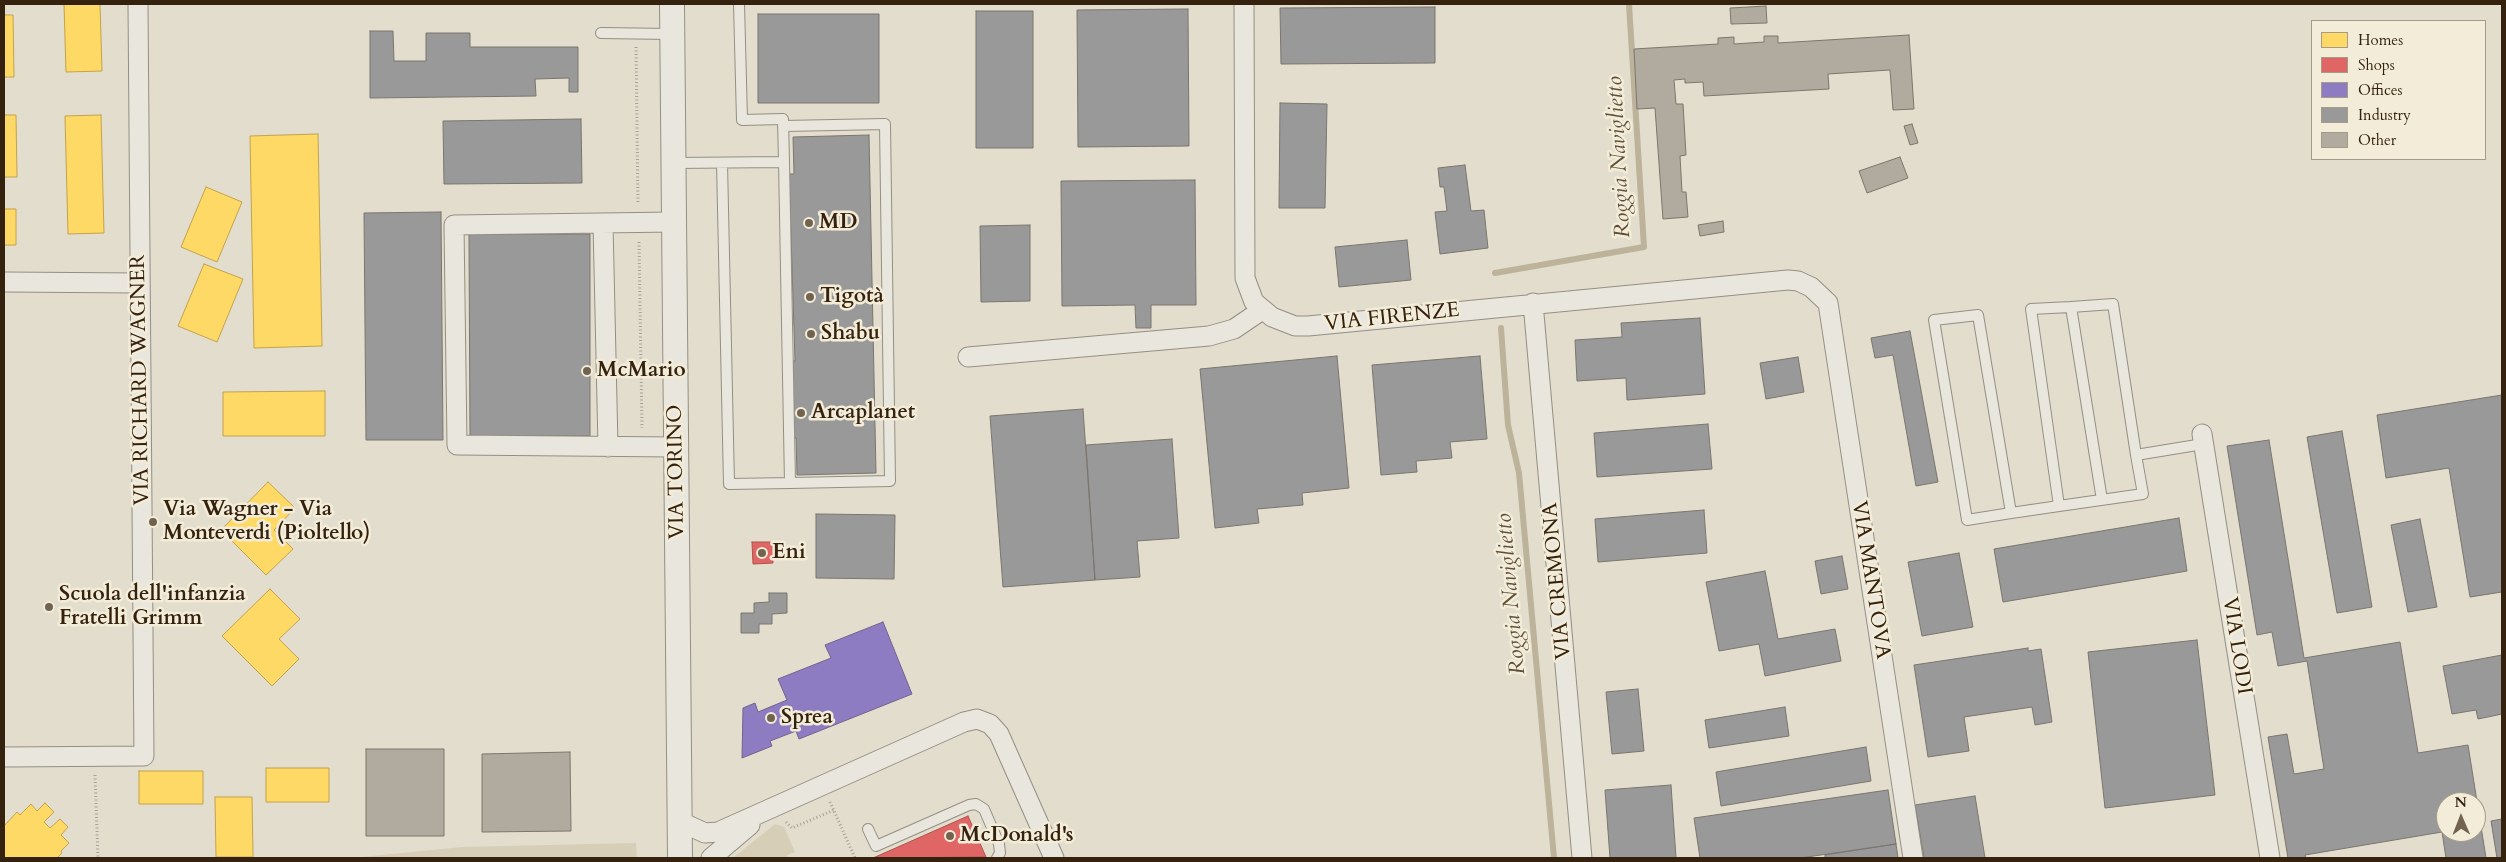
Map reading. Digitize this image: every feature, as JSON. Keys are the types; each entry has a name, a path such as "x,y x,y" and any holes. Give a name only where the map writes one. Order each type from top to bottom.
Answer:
{"street":[{"name":"VIA RICHARD WAGNER","path":"94,756 144,756 138,4"},
{"name":"VIA TORINO","path":"672,4 680,858"},
{"name":"VIA FIRENZE","path":"1244,4 1245,278 1248,291 1254,302 1262,310 1282,322 1295,326 1308,326 1788,280 1798,281 1812,287 1828,303"},
{"path":"674,222 454,225 457,445 676,446"},
{"path":"603,223 608,447"},
{"path":"4,282 140,283"},
{"name":"VIA CREMONA","path":"1533,303 1582,858"},
{"name":"VIA MANTOVA","path":"1828,303 1913,858"},
{"path":"968,357 1209,336 1234,329 1262,310"},
{"name":"VIA LODI","path":"2202,439 2270,858"},
{"path":"711,858 771,817 823,786 968,720 986,721 999,734 1054,858"},
{"path":"4,757 94,756"},
{"path":"679,821 703,832 712,833 771,817"}],"lane":[{"path":"739,4 742,120 783,119 790,483"},
{"path":"601,33 672,34"},
{"path":"722,163 729,484 890,481 884,124 783,126"},
{"path":"673,163 784,162"},
{"path":"2011,514 1978,315 1934,320 1968,520 2011,514 2059,506 2143,494 2113,304 2031,309 2059,506"},
{"path":"2071,307 2102,500"},
{"path":"2136,455 2202,439"},
{"path":"868,829 876,846 968,805 976,804 984,809 999,844 1000,853 997,858"}],"path":[{"path":"636,33 643,446"},
{"path":"94,756 98,858"},
{"path":"823,786 855,858"},
{"path":"771,817 787,823 792,828 834,810"}],"shaded area":[{"path":"775,824 784,827 795,852 787,855 788,858 733,858"},
{"path":"636,843 637,858 352,858 462,847"}],"building: Homes":[{"path":"64,4 100,4 102,71 66,72"},
{"path":"4,15 13,15 14,77 4,77"},
{"path":"4,115 16,115 17,177 4,177"},
{"path":"101,115 104,233 68,234 65,116"},
{"path":"318,134 322,346 254,348 250,136"},
{"path":"206,187 242,202 217,262 181,247"},
{"path":"4,209 16,209 16,245 4,245"},
{"path":"204,264 243,279 217,342 178,326"},
{"path":"325,391 325,436 223,436 223,392"},
{"path":"268,482 295,508 274,530 293,549 266,575 221,530"},
{"path":"270,589 300,619 279,639 299,659 272,686 222,636"},
{"path":"266,768 329,768 329,802 266,802"},
{"path":"139,771 203,771 203,804 139,804"},
{"path":"215,797 252,797 253,857 216,857"},
{"path":"45,803 54,812 44,822 50,828 60,819 68,827 61,835 69,843 61,851 62,853 57,858 4,858 4,826 17,812 20,815 31,804 37,811"}],"building: Shops":[{"name":"Eni","path":"752,542 772,542 773,563 753,564"},
{"name":"McDonald's","path":"968,816 986,857 873,858"}],"building: Offices":[{"path":"883,622 912,694 799,739 796,731 770,741 772,746 742,758 743,708 755,703 758,712 787,700 778,679 831,658 825,645"}],"building: Industry":[{"path":"1435,7 1435,63 1281,64 1280,8"},
{"path":"1188,9 1189,146 1078,147 1077,10"},
{"path":"976,11 1033,11 1033,148 976,148"},
{"path":"758,14 879,14 879,103 758,103"},
{"path":"370,31 393,31 394,61 426,61 426,33 470,33 470,47 578,47 578,92 569,92 569,78 535,79 536,96 370,98"},
{"path":"1280,103 1327,104 1325,208 1279,208"},
{"path":"581,119 582,183 444,184 443,121"},
{"path":"869,135 876,473 797,475 796,438 793,438 791,361 795,361 789,174 794,174 793,137"},
{"path":"1465,165 1471,211 1484,210 1488,248 1440,254 1435,212 1447,211 1444,187 1440,187 1438,168"},
{"path":"1195,180 1196,305 1151,305 1151,328 1136,328 1135,305 1062,306 1061,181"},
{"path":"441,212 443,440 366,440 364,213"},
{"path":"1030,225 1030,301 981,302 980,226"},
{"path":"469,234 590,234 590,436 470,436"},
{"path":"1407,240 1411,280 1339,287 1335,247"},
{"path":"1700,318 1705,394 1627,400 1626,378 1577,381 1575,340 1622,337 1621,323"},
{"path":"1910,331 1938,482 1916,486 1893,355 1875,358 1871,338"},
{"path":"1337,356 1349,488 1302,493 1303,505 1257,509 1259,523 1215,528 1200,369"},
{"path":"1480,356 1487,439 1450,442 1452,458 1416,461 1417,472 1381,475 1372,365"},
{"path":"1798,357 1804,392 1766,399 1760,363"},
{"path":"2502,395 2502,592 2470,597 2449,468 2386,478 2377,415"},
{"path":"1083,409 1095,580 1003,587 990,416"},
{"path":"1708,424 1712,469 1597,477 1594,433"},
{"path":"2342,431 2372,607 2337,613 2307,437"},
{"path":"1172,439 1179,538 1137,541 1140,577 1095,580 1086,445"},
{"path":"2269,440 2304,658 2400,642 2418,753 2468,745 2475,792 2436,792 2436,833 2305,855 2306,858 2288,858 2268,737 2287,734 2294,774 2324,769 2307,661 2278,666 2272,632 2257,635 2227,446"},
{"path":"1704,510 1707,553 1598,562 1595,519"},
{"path":"816,514 895,515 894,579 816,578"},
{"path":"2179,518 2187,571 2003,602 1994,549"},
{"path":"2420,519 2437,607 2408,612 2391,525"},
{"path":"1959,553 1973,627 1922,636 1908,562"},
{"path":"1842,556 1848,589 1821,594 1815,561"},
{"path":"1765,571 1778,639 1835,629 1841,661 1765,676 1759,644 1719,651 1706,582"},
{"path":"769,593 787,593 787,613 772,614 772,624 759,624 759,633 741,633 741,613 754,613 754,603 769,602"},
{"path":"2197,640 2215,795 2105,808 2088,652"},
{"path":"2028,648 2028,651 2041,649 2052,722 2035,725 2032,707 1964,717 1969,751 1928,757 1914,665"},
{"path":"2502,655 2502,714 2478,719 2476,710 2452,714 2443,666"},
{"path":"1638,689 1644,751 1612,754 1606,692"},
{"path":"1785,707 1789,736 1709,748 1705,720"},
{"path":"1866,747 1871,781 1721,806 1716,772"},
{"path":"1671,785 1676,858 1610,858 1605,790"},
{"path":"1888,790 1896,844 1800,858 1700,858 1694,818"},
{"path":"1975,796 1985,858 1924,858 1915,805"},
{"path":"2502,819 2502,858 2497,858 2491,821"},
{"path":"2444,842 2483,842 2486,858 2446,858"},
{"path":"1896,844 1898,858 1825,858 1825,855"}],"building: Other":[{"path":"1766,6 1767,23 1731,24 1730,8"},
{"path":"1909,35 1914,109 1893,110 1890,70 1828,74 1829,89 1704,96 1703,82 1685,83 1685,79 1674,80 1676,104 1683,104 1686,155 1680,156 1682,192 1686,192 1688,217 1663,219 1655,108 1637,109 1634,49 1718,44 1718,38 1734,37 1734,44 1764,42 1764,36 1778,36 1778,43"},
{"path":"1912,124 1918,143 1910,145 1904,126"},
{"path":"1900,157 1908,178 1867,193 1859,171"},
{"path":"1723,221 1724,232 1700,236 1698,225"},
{"path":"366,749 444,749 444,836 366,836"},
{"path":"570,752 571,831 482,832 482,754"}],"waterway":[{"name":"Roggia Naviglietto","path":"1495,273 1644,247 1629,4"},
{"name":"Roggia Naviglietto","path":"1501,328 1508,425 1519,473 1554,858"}],"place":[{"name":"MD","path":"809,223"},
{"name":"Tigotà","path":"810,297"},
{"name":"Shabu","path":"811,334"},
{"name":"McMario","path":"587,371"},
{"name":"Arcaplanet","path":"801,413"},
{"name":"Via Wagner - Via Monteverdi (Pioltello)","path":"153,522"},
{"name":"Eni","path":"762,553"},
{"name":"Scuola dell'infanzia Fratelli Grimm","path":"49,607"},
{"name":"Sprea","path":"771,718"},
{"name":"McDonald's","path":"950,836"}]}
